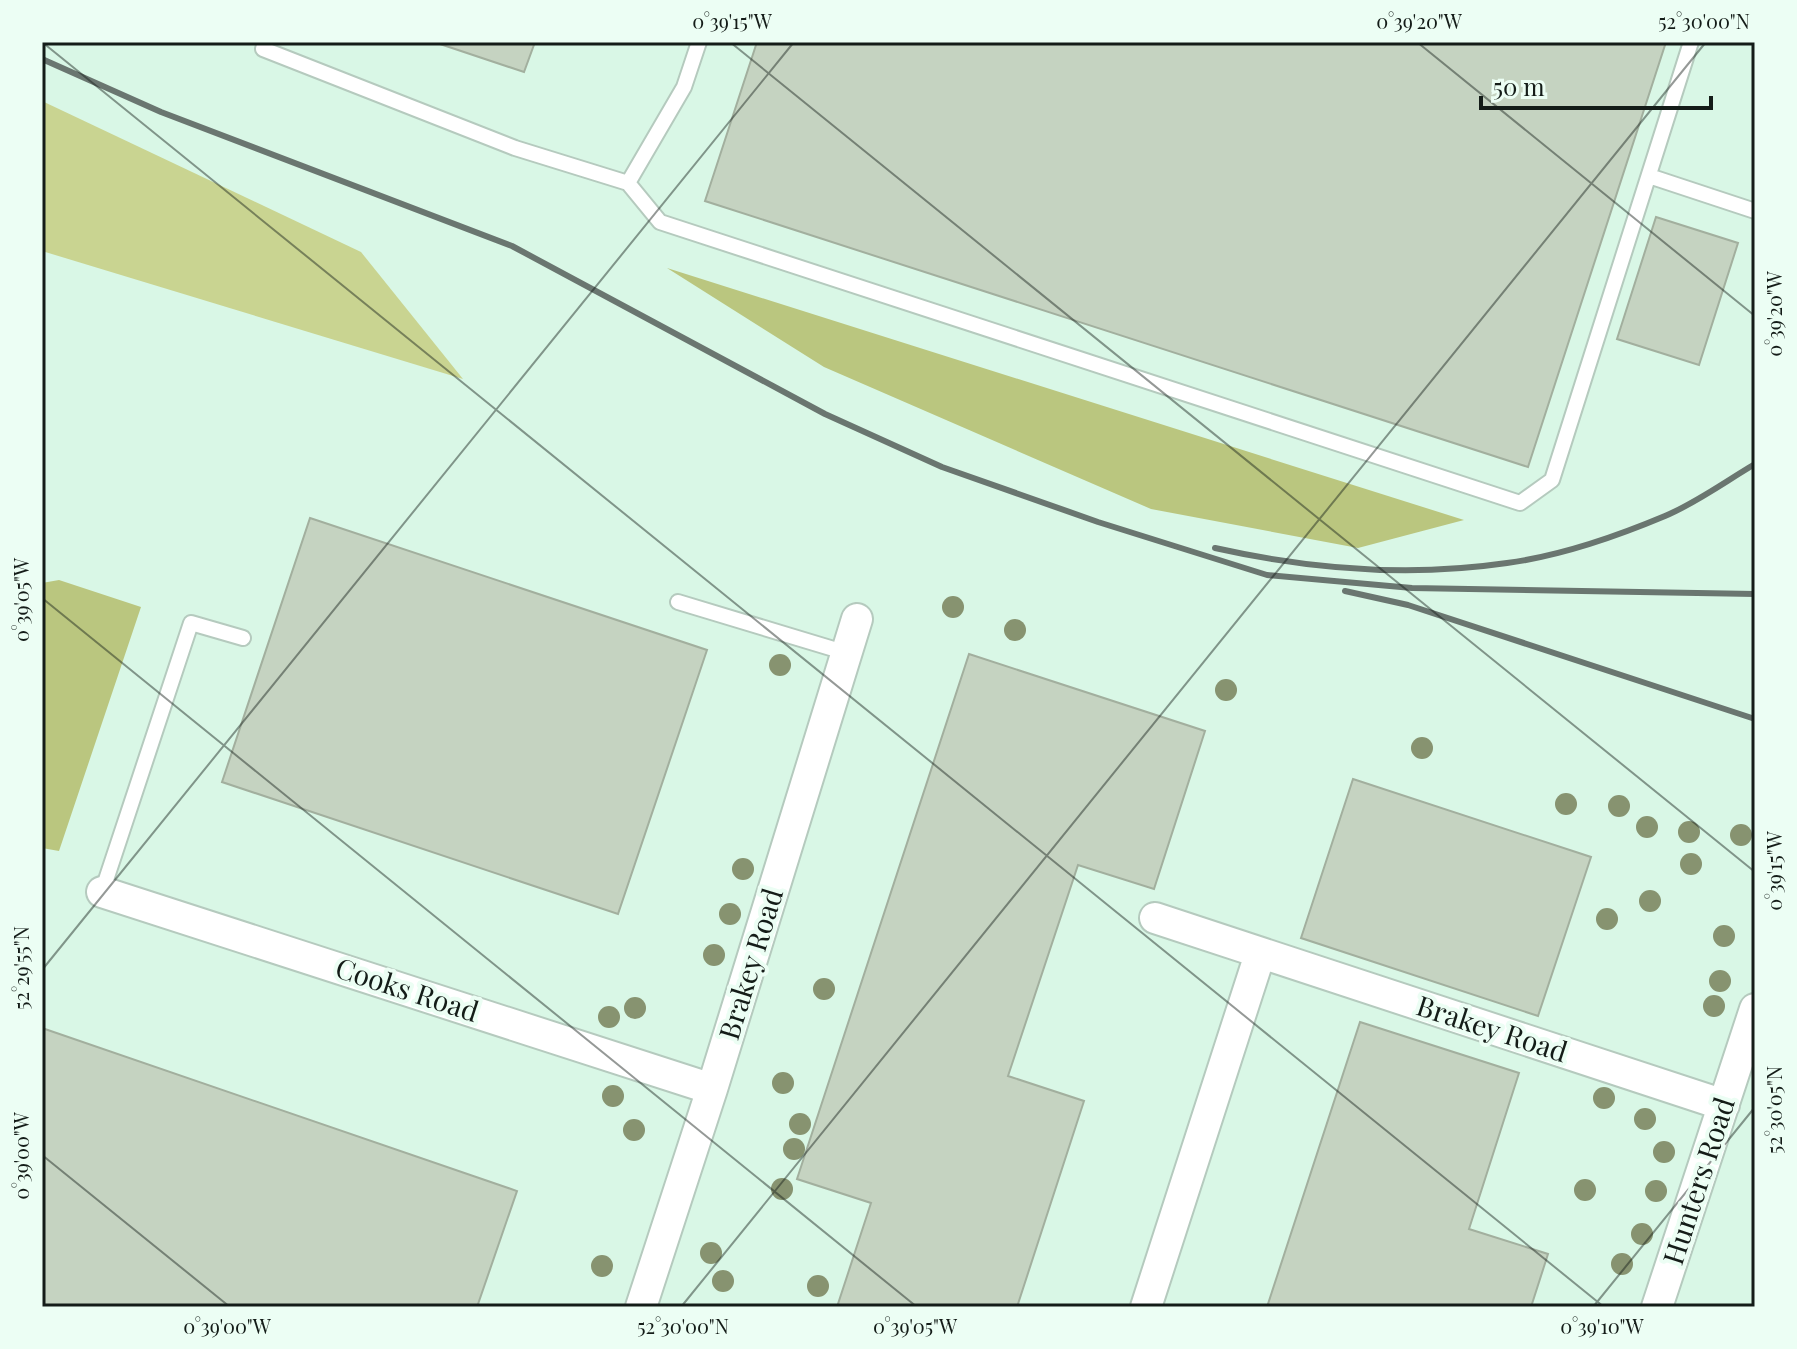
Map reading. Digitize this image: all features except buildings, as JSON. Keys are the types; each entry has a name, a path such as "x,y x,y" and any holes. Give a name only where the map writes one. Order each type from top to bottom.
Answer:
{"street":[{"name":"Brakey Road","path":"641,1307 712,1089 857,619"},
{"name":"Cooks Road","path":"102,892 712,1089"},
{"name":"Brakey Road","path":"1155,918 1724,1105"},
{"path":"1146,1307 1260,954"},
{"name":"Hunters Road","path":"1657,1307 1755,1009"}],"lane":[{"path":"265,42 263,49 500,142 628,183 660,222 1520,503 1552,480 1691,42"},
{"path":"628,183 684,87 699,42"},
{"path":"1649,176 1755,211"},
{"path":"678,602 847,653"},
{"path":"102,892 191,623 243,638"}],"shaded area":[{"path":"42,42 1755,42 1755,1307 42,1307"}],"green space":[{"path":"42,101 361,252 463,379 42,251"},
{"path":"667,268 1464,520 1358,548 1151,509 824,367"},
{"path":"59,580 141,607 59,851 42,848 42,583"}],"railway":[{"path":"42,59 161,112 512,246 825,414 942,467 1098,522 1267,575 1412,588 1755,594"},
{"path":"1215,548 1287,561 1360,569 1434,570 1527,560 1567,551 1646,524 1688,505 1755,464"},
{"path":"1345,591 1408,605 1755,719"}]}
